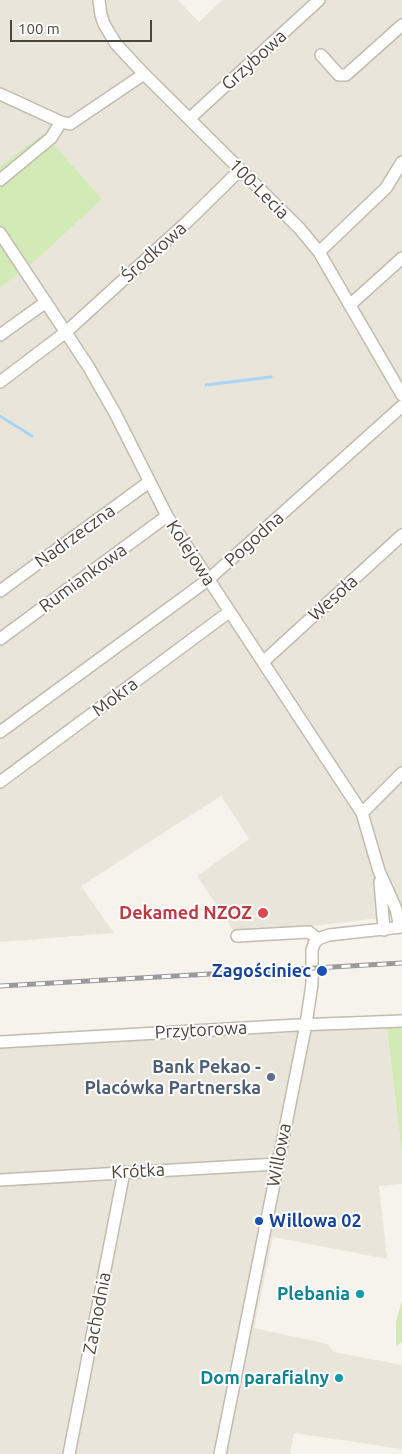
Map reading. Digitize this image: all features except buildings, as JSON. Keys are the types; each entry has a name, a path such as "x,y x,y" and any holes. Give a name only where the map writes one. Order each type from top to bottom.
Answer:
{"street":[{"name":"100-Lecia","path":"98,0 101,15 108,32 116,44 300,229 319,252 351,304 402,395"},
{"name":"Grzybowa","path":"189,119 319,0"},
{"path":"322,55 340,75 346,75 402,25"},
{"path":"0,94 61,122 70,124 144,74"},
{"path":"0,180 52,138 61,122"},
{"path":"319,252 386,188 402,162"},
{"name":"Środkowa","path":"0,382 66,332 181,228 240,170"},
{"name":"Kolejowa","path":"0,233 88,366 115,413 166,516 362,813 379,872 396,909 401,928"},
{"path":"351,304 402,258"},
{"path":"0,335 46,302"},
{"name":"Pogodna","path":"0,732 209,579 402,406"},
{"name":"Nadrzeczna","path":"0,591 149,482"},
{"name":"Rumiankowa","path":"0,640 166,516"},
{"name":"Wesoła","path":"263,662 402,535"},
{"name":"Mokra","path":"0,782 229,612"},
{"path":"362,813 402,772"},
{"name":"Kolejowa","path":"379,872 384,930"},
{"path":"237,936 309,932 318,939 329,935 401,928"},
{"name":"Willowa","path":"220,1454 306,1024 312,984 312,950 318,939"},
{"name":"Przytorowa","path":"0,1042 306,1024 402,1021"},
{"name":"Krótka","path":"0,1180 277,1164"},
{"name":"Zachodnia","path":"69,1454 124,1172"}],"shaded area":[{"path":"0,0 178,0 199,22 222,0 402,0 402,915 237,936 197,876 249,839 221,796 81,886 114,933 0,942 0,288 32,264 102,199 44,133 0,166"},
{"path":"402,1021 402,1027 387,1028 402,1155 402,1184 379,1186 387,1259 273,1237 254,1328 328,1344 334,1352 402,1365 402,1449 294,1433 290,1454 0,1454 0,1042"}],"green space":[{"path":"44,133 102,199 32,264 0,288 0,166"},
{"path":"402,1027 402,1155 387,1028"},
{"path":"402,1300 402,1342 396,1346 396,1322"}],"waterway":[{"path":"206,385 271,377"},
{"path":"0,416 32,436"}],"railway":[{"path":"0,986 402,963"}],"place":[{"name":"Dekamed NZOZ","path":"263,913"},
{"name":"Zagościniec","path":"322,971"},
{"name":"Bank Pekao - Placówka Partnerska","path":"271,1077"},
{"name":"Willowa 02","path":"259,1221"},
{"name":"Plebania","path":"360,1294"},
{"name":"Dom parafialny","path":"339,1378"}]}
